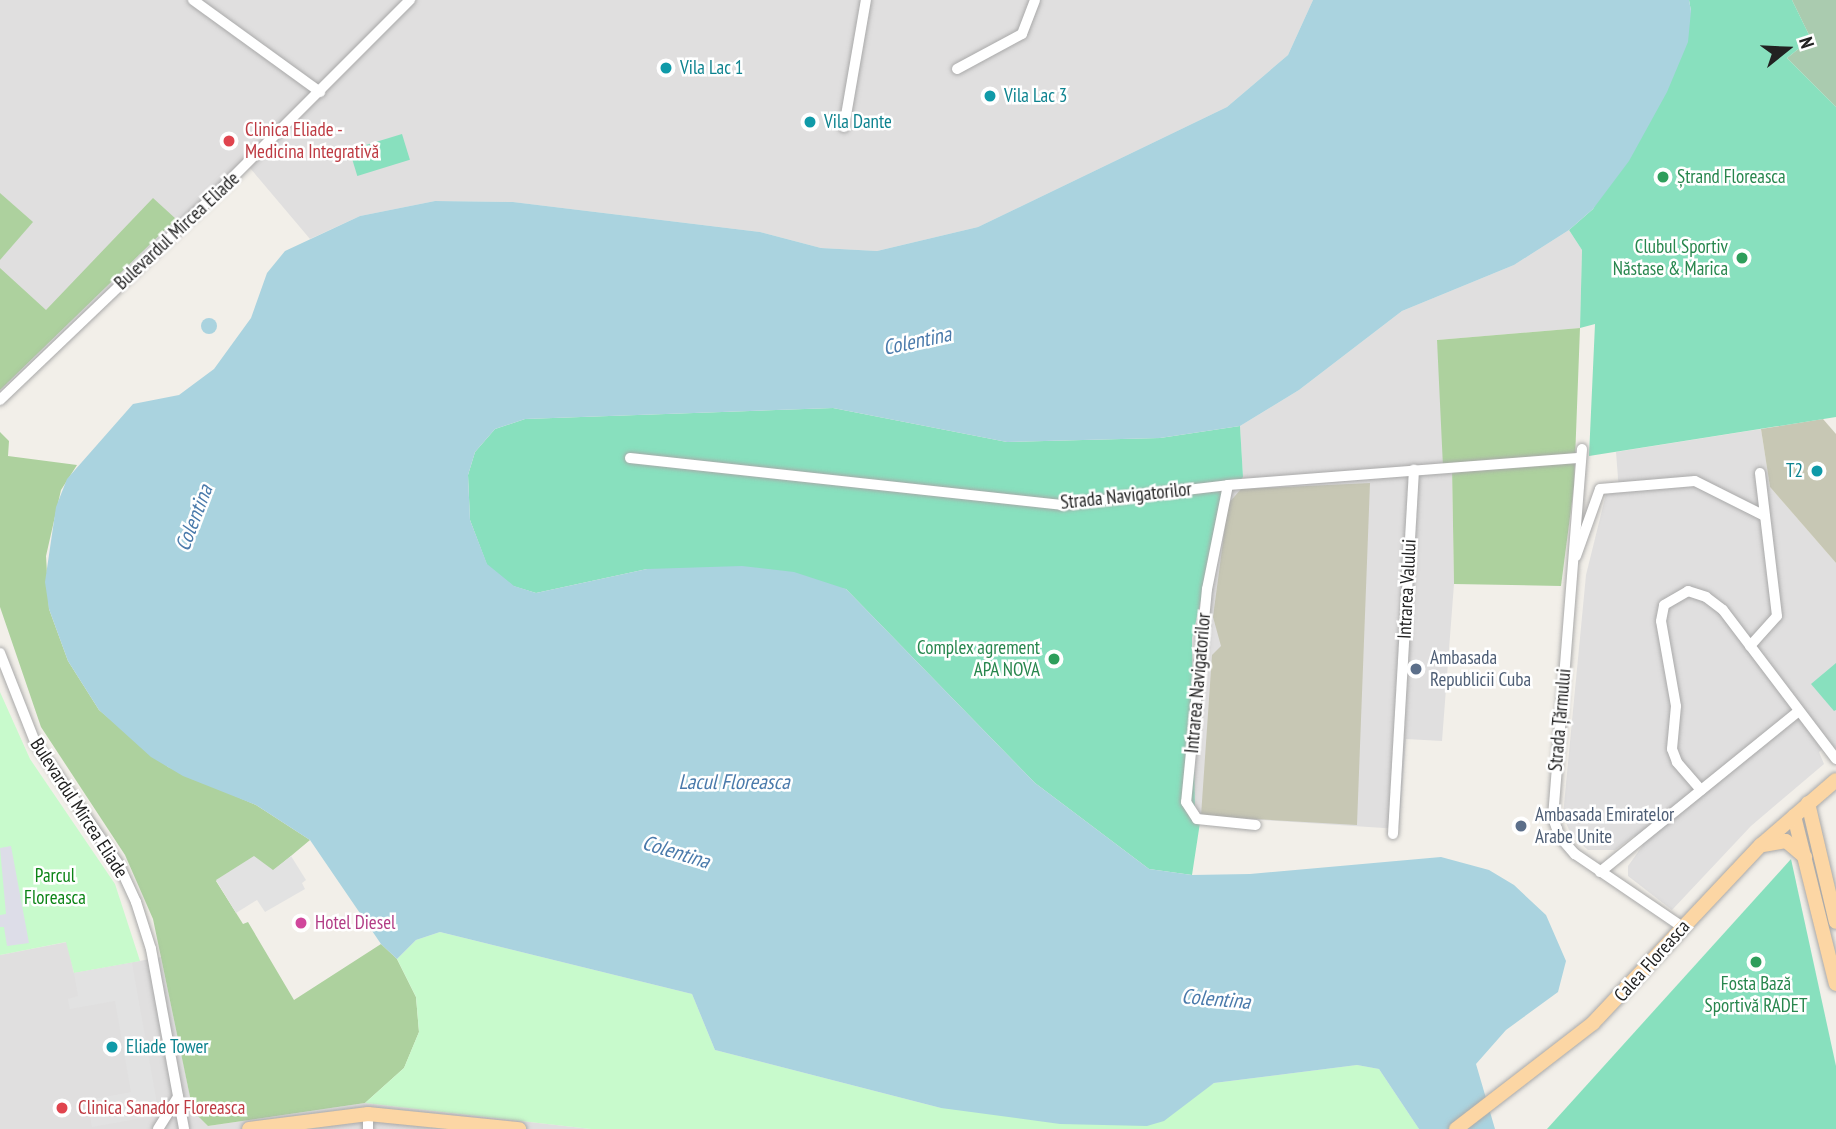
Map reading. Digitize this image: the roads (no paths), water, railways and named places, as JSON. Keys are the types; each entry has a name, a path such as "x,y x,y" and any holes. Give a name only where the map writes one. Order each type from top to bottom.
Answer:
{"main road":[{"name":"Calea Floreasca","path":"1456,1129 1501,1097 1600,1018 1761,845 1836,780"},
{"path":"1808,803 1836,922"},
{"path":"1794,816 1808,860 1836,984"},
{"path":"1761,845 1786,841 1808,860"},
{"path":"249,1129 368,1122 519,1129"}],"street":[{"path":"193,0 320,92"},
{"name":"Bulevardul Mircea Eliade","path":"0,400 320,92 410,0"},
{"path":"844,127 866,0"},
{"path":"957,69 1022,34 1035,0"},
{"name":"Strada Navigatorilor","path":"630,458 1061,505 1228,485 1582,454"},
{"name":"Strada Țărmului","path":"1582,454 1553,818 1568,847 1600,872 1684,928"},
{"name":"Intrarea Valului","path":"1393,834 1414,470"},
{"path":"1751,646 1777,616 1760,473"},
{"path":"1573,564 1600,489 1695,481 1765,516"},
{"name":"Intrarea Navigatorilor","path":"1228,485 1207,589 1186,802 1197,819 1256,825"},
{"path":"1701,790 1677,762 1672,749 1676,706 1661,621 1664,605 1679,594 1698,593 1723,610 1836,759"},
{"name":"Bulevardul Mircea Eliade","path":"0,653 35,742 119,865 136,902 151,949 184,1129"},
{"path":"1600,872 1799,711"},
{"path":"158,1129 178,1097"}],"water":[{"name":"Lacul Floreasca","path":"1313,0 1689,0 1691,11 1688,42 1667,92 1629,161 1593,209 1569,230 1514,265 1402,311 1299,390 1240,426 1160,438 1007,442 833,408 525,419 495,429 475,452 468,475 470,520 487,564 514,586 536,593 647,569 742,566 794,572 846,589 1035,783 1149,869 1192,875 1250,874 1441,857 1489,870 1514,885 1546,915 1566,961 1558,992 1506,1030 1476,1064 1495,1129 1419,1129 1379,1069 1357,1065 1214,1083 1164,1121 1147,1126 1060,1124 941,1108 715,1050 692,994 440,932 416,940 397,959 381,944 310,840 256,805 183,776 151,757 99,710 68,661 49,609 45,582 56,507 67,479 133,404 179,395 214,369 251,318 267,273 285,251 360,216 435,201 513,202 760,232 821,248 877,251 978,227 1227,107 1288,55"},
{"path":"209,318 215,320 215,332 209,334 203,332 201,326 203,320"}],"place":[{"name":"Vila Lac 1","path":"666,68"},
{"name":"Vila Lac 3","path":"990,96"},
{"name":"Vila Dante","path":"810,122"},
{"name":"Clinica Eliade - Medicina Integrativă","path":"229,141"},
{"name":"Ștrand Floreasca","path":"1663,177"},
{"name":"Clubul Sportiv Năstase & Marica","path":"1742,258"},
{"name":"T2","path":"1817,471"},
{"name":"Complex agrement APA NOVA","path":"1054,659"},
{"name":"Ambasada Republicii Cuba","path":"1416,669"},
{"name":"Ambasada Emiratelor Arabe Unite","path":"1521,826"},
{"name":"Hotel Diesel","path":"301,923"},
{"name":"Fosta Bază Sportivă RADET","path":"1756,962"},
{"name":"Eliade Tower","path":"112,1047"},
{"name":"Clinica Sanador Floreasca","path":"62,1108"}],"water label":[{"name":"Colentina","path":"917,341"},
{"name":"Colentina","path":"194,518"},
{"name":"Colentina","path":"676,852"},
{"name":"Colentina","path":"1216,999"}],"park label":[{"name":"Parcul Floreasca","path":"55,887"}]}
